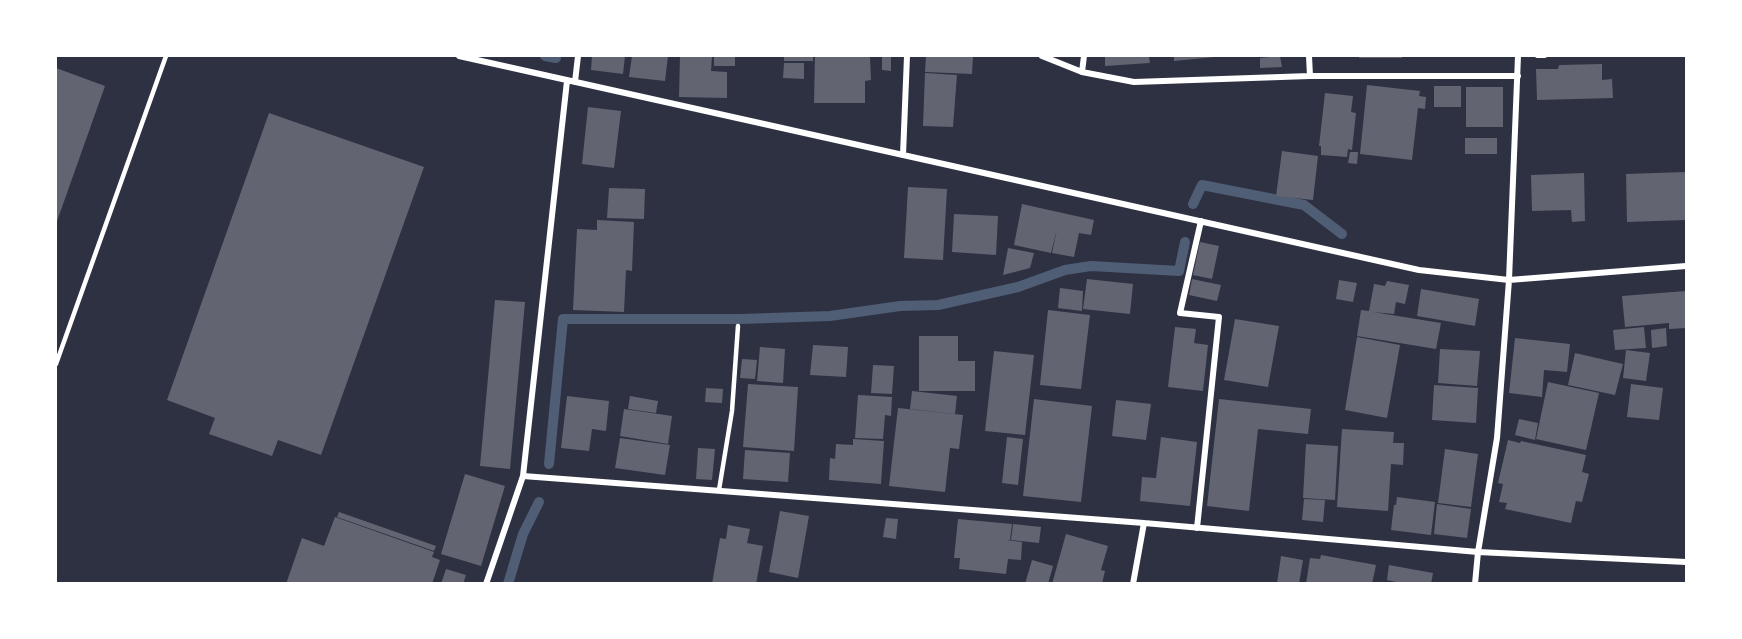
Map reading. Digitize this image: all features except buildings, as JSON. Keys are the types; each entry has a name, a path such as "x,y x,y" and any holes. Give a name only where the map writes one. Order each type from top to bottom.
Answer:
{"street":[{"path":"459,56 1419,270 1509,280 1686,266"},
{"path":"575,82 578,56"},
{"path":"903,155 906,56"},
{"path":"1042,56 1082,72 1134,82 1310,76 1518,76"},
{"path":"1082,72 1084,56"},
{"path":"1309,56 1310,76"},
{"path":"1475,584 1478,552 1497,438 1509,280 1518,56"},
{"path":"486,584 523,476 567,81"},
{"path":"1197,528 1220,317 1180,313 1201,221"},
{"path":"523,476 1144,523 1478,552 1686,562"},
{"path":"1133,584 1144,523"}],"lane":[{"path":"56,364 166,56"},
{"path":"719,490 732,411 738,326"}],"waterway":[{"path":"545,56 556,58"},
{"path":"1193,204 1202,185 1304,205 1342,234"},
{"path":"549,464 563,319 740,319 830,316 900,306 938,305 1018,287 1065,270 1091,266 1179,271 1185,242"},
{"path":"508,584 523,534 539,502"}]}
